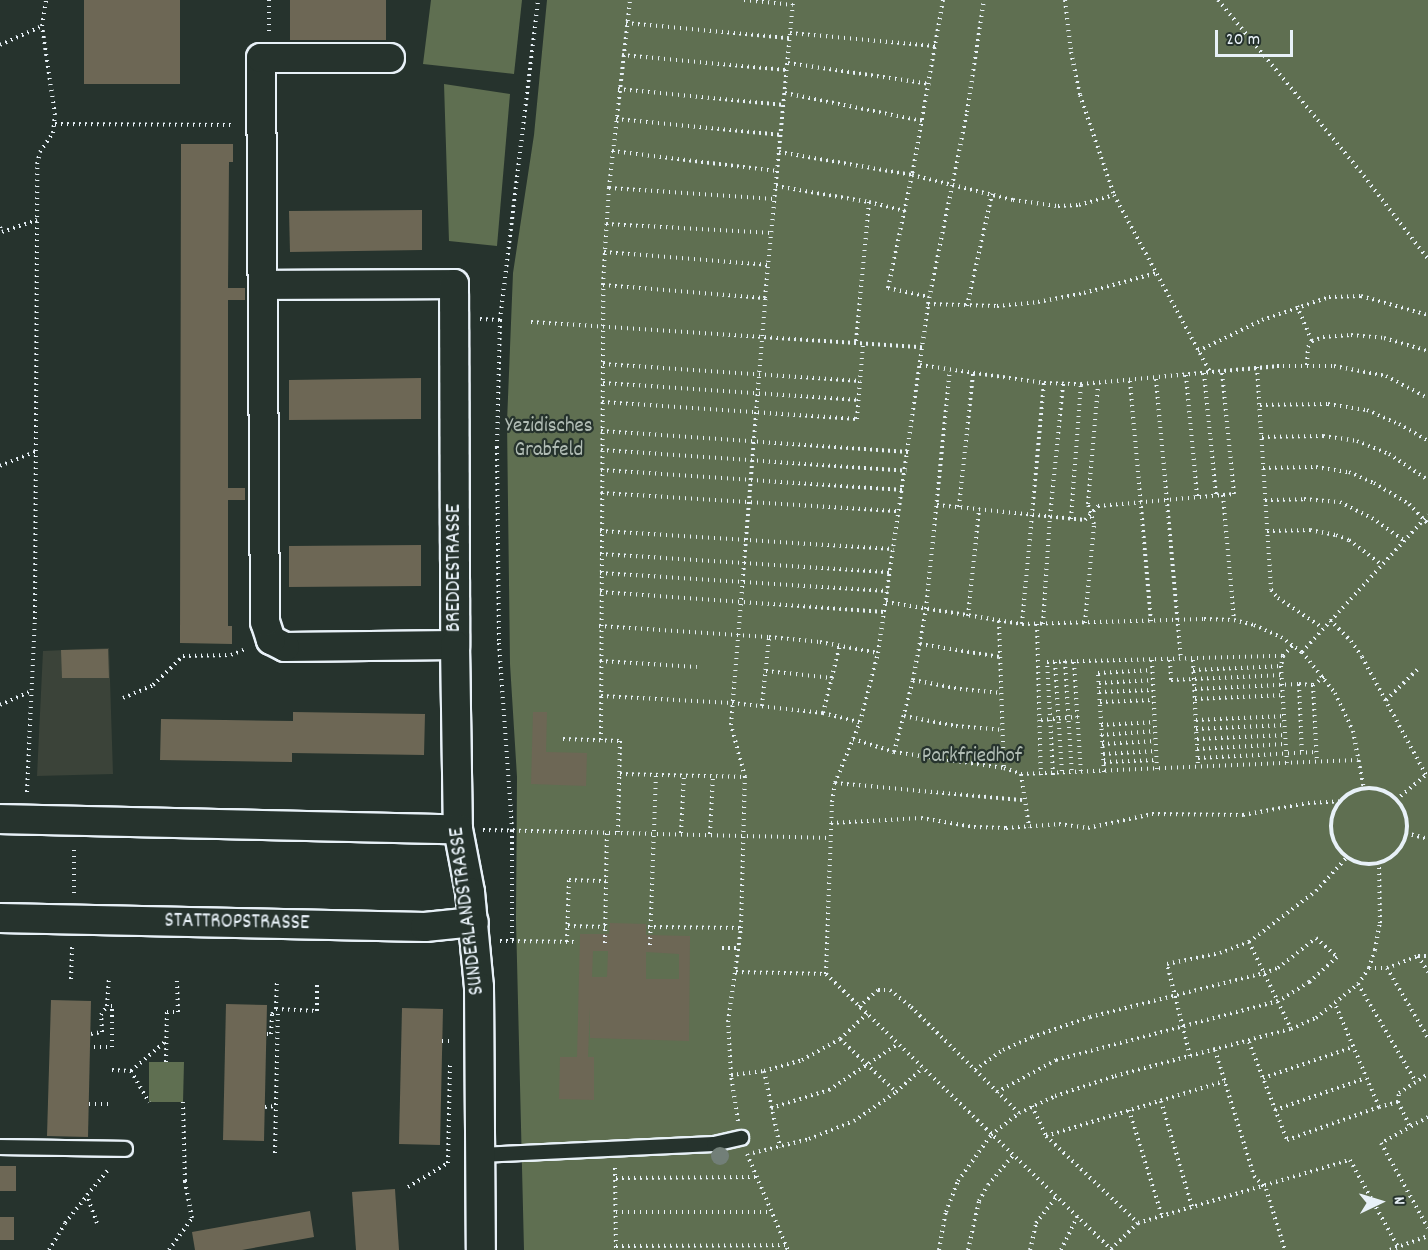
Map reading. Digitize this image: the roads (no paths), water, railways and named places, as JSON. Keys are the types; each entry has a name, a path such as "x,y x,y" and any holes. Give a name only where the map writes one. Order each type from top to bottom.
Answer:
{"street":[{"path":"264,285 261,58 390,58"},
{"name":"BREDDESTRASSE","path":"454,284 455,645 285,647 272,639 265,622 264,285 454,284"},
{"name":"SUNDERLANDSTRASSE","path":"455,645 458,829 475,932 479,987 482,1250"},
{"path":"13,818 458,829"},
{"name":"STATTROPSTRASSE","path":"0,918 425,927 475,932"}],"lane":[{"path":"480,1155 714,1144 741,1138"},
{"path":"0,1147 125,1149"}],"park label":[{"name":"Yezidisches Grabfeld","path":"549,439"},
{"name":"Parkfriedhof","path":"972,757"}]}
